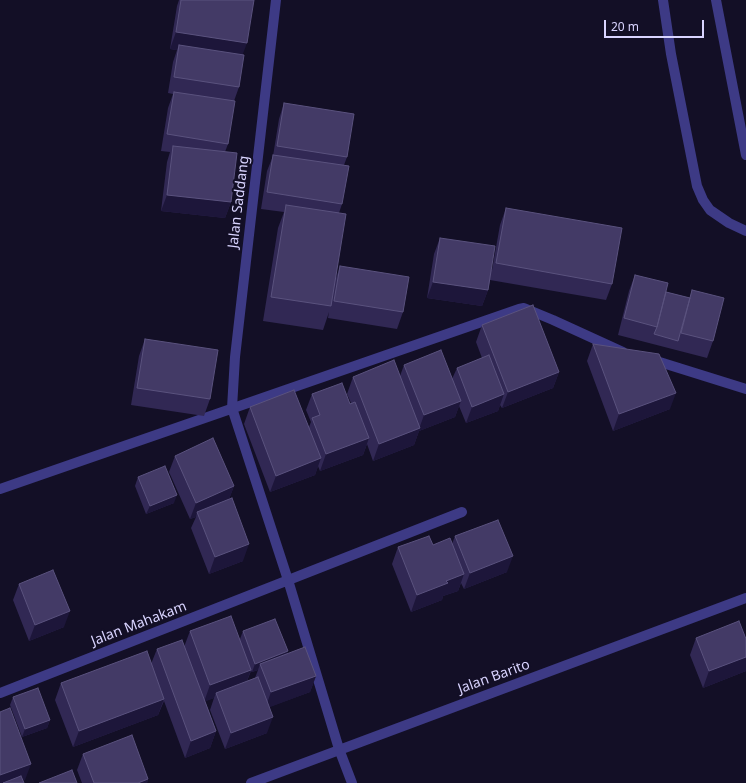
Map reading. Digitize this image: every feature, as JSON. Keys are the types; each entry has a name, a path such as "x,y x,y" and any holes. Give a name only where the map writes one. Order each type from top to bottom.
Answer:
{"street":[{"name":"Jalan Saddang","path":"232,408 235,357 276,0"},
{"path":"663,0 671,54 697,186 703,200 710,210 729,222 746,230"},
{"path":"716,0 746,155"},
{"path":"0,490 232,408 524,308 618,350 746,389"},
{"path":"232,408 288,580 339,749 352,783"},
{"name":"Jalan Mahakam","path":"0,693 462,512"},
{"name":"Jalan Barito","path":"251,783 746,598"}],"building":[{"path":"181,0 254,0 247,43 176,32"},
{"path":"179,45 244,55 239,87 174,77"},
{"path":"174,92 235,101 228,144 167,134"},
{"path":"284,103 354,114 347,157 277,146"},
{"path":"173,146 237,153 231,202 167,195"},
{"path":"273,155 349,166 342,204 267,192"},
{"path":"286,205 346,214 331,306 271,297"},
{"path":"506,208 622,228 612,284 496,263"},
{"path":"440,238 495,246 488,290 433,282"},
{"path":"340,266 409,277 403,312 334,301"},
{"path":"635,275 668,283 657,327 624,318"},
{"path":"692,290 724,298 713,341 681,333"},
{"path":"666,292 690,298 678,341 654,334"},
{"path":"533,305 559,372 508,392 482,325"},
{"path":"145,339 218,350 210,399 137,388"},
{"path":"593,344 659,354 676,393 619,414"},
{"path":"441,350 461,401 424,415 404,365"},
{"path":"489,355 504,394 472,407 457,368"},
{"path":"394,360 420,428 379,444 353,377"},
{"path":"342,383 350,404 355,402 369,438 326,454 312,418 320,415 312,394"},
{"path":"294,390 321,458 276,476 250,407"},
{"path":"213,438 234,486 196,503 175,456"},
{"path":"165,466 177,495 150,506 138,477"},
{"path":"232,498 249,544 215,557 197,512"},
{"path":"498,520 513,556 470,573 455,536"},
{"path":"429,536 433,545 450,538 464,574 446,581 448,583 417,595 398,547"},
{"path":"53,570 70,611 35,625 19,584"},
{"path":"231,616 251,670 210,685 190,631"},
{"path":"275,619 288,651 255,664 243,631"},
{"path":"739,621 746,639 746,657 709,671 696,638"},
{"path":"182,640 216,731 191,741 157,649"},
{"path":"305,647 316,676 271,692 260,664"},
{"path":"147,651 164,699 79,731 61,683"},
{"path":"258,677 273,717 231,733 216,693"},
{"path":"38,688 50,720 25,729 13,697"},
{"path":"10,708 31,764 0,775 0,712"},
{"path":"132,735 148,779 138,783 94,783 83,754"},
{"path":"72,770 77,783 39,783"},
{"path":"21,776 24,783 3,783"}]}
